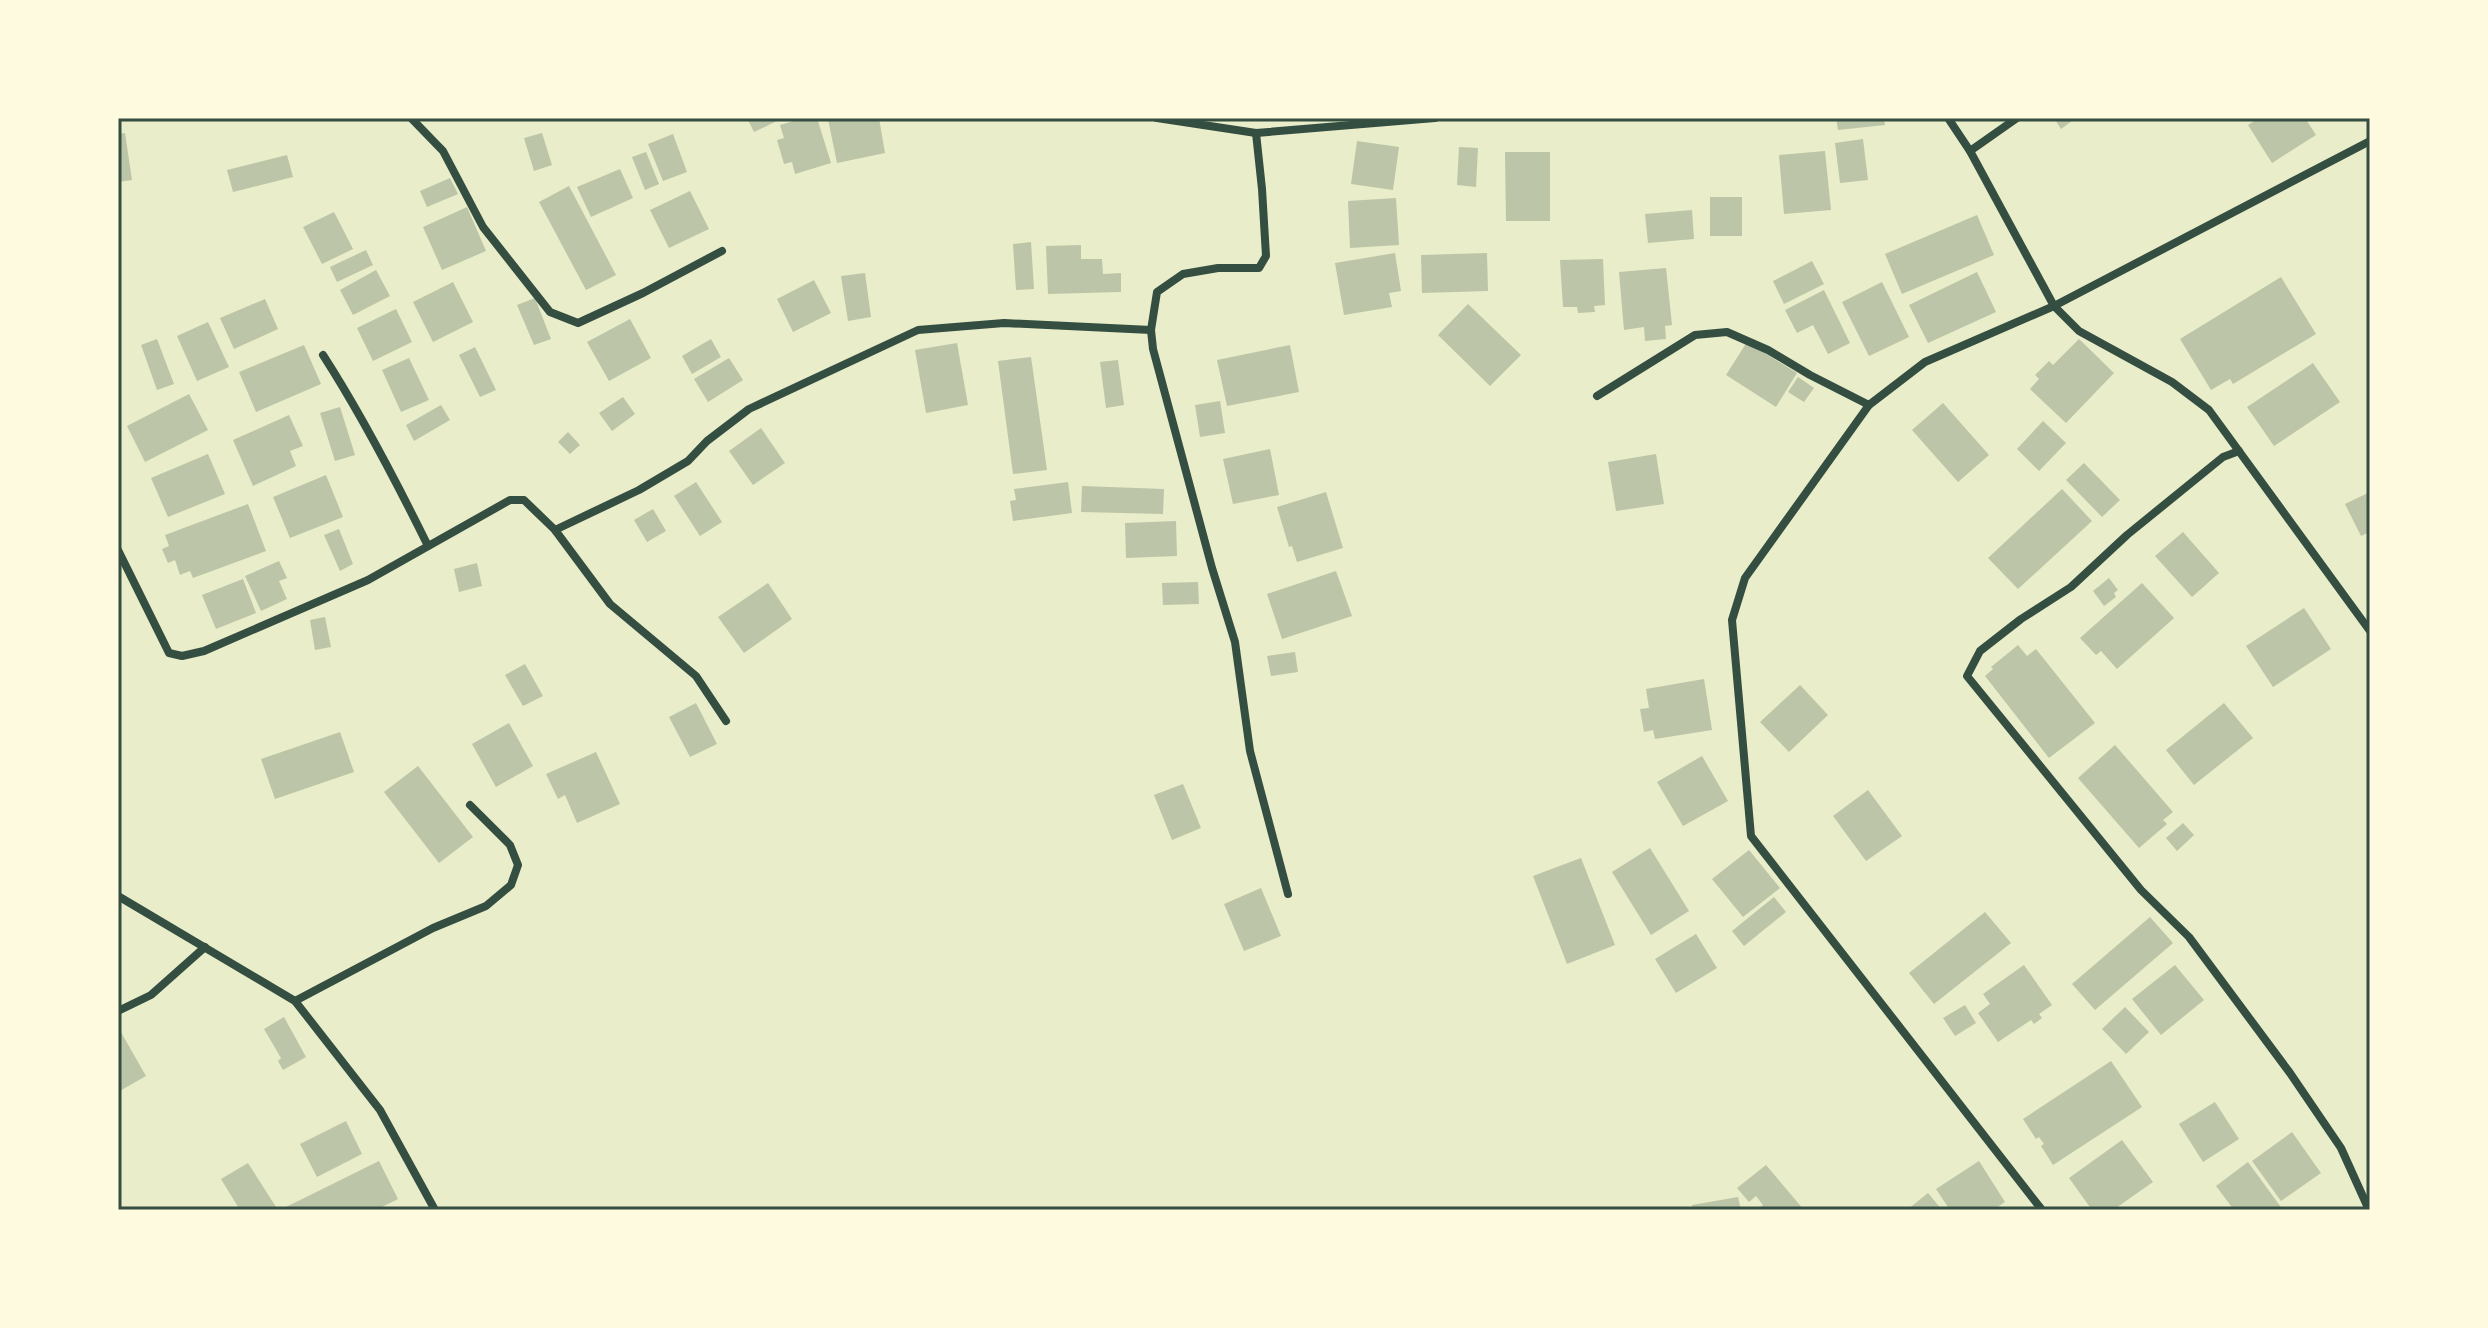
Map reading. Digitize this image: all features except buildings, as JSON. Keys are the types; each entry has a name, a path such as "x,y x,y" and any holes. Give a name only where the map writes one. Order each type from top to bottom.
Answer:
{"street":[{"path":"411,118 443,151 483,227 550,312 578,323 722,251"},
{"path":"1157,118 1256,133 1435,118"},
{"path":"1948,118 1970,151 2054,306 2079,331 2172,382 2209,410 2370,631"},
{"path":"1970,151 2017,118"},
{"path":"1256,133 1266,256 1259,268 1218,268 1183,274 1157,292 1151,330 1156,362 1235,642 1250,751 1288,894"},
{"path":"2042,1210 1751,836 1732,620 1745,578 1869,405 1925,362 2054,306 2370,141"},
{"path":"555,530 639,490 688,461 707,441 749,409 918,330 1004,323 1151,330"},
{"path":"1597,396 1695,335 1727,332 1768,350 1869,405"},
{"path":"323,355 384,455 428,546"},
{"path":"2239,451 2223,457 2127,535 2071,587 2021,619 1980,651 1967,676 2141,890 2189,937 2290,1073 2341,1148 2369,1210"},
{"path":"118,550 169,653 182,656 204,651 368,580 510,500 524,500 555,530 610,604 696,676 726,721"},
{"path":"295,1001 433,928 486,906 511,885 518,865 510,845 470,805"},
{"path":"118,896 295,1001 380,1110 432,1209"},
{"path":"118,1011 151,995 205,947"}]}
